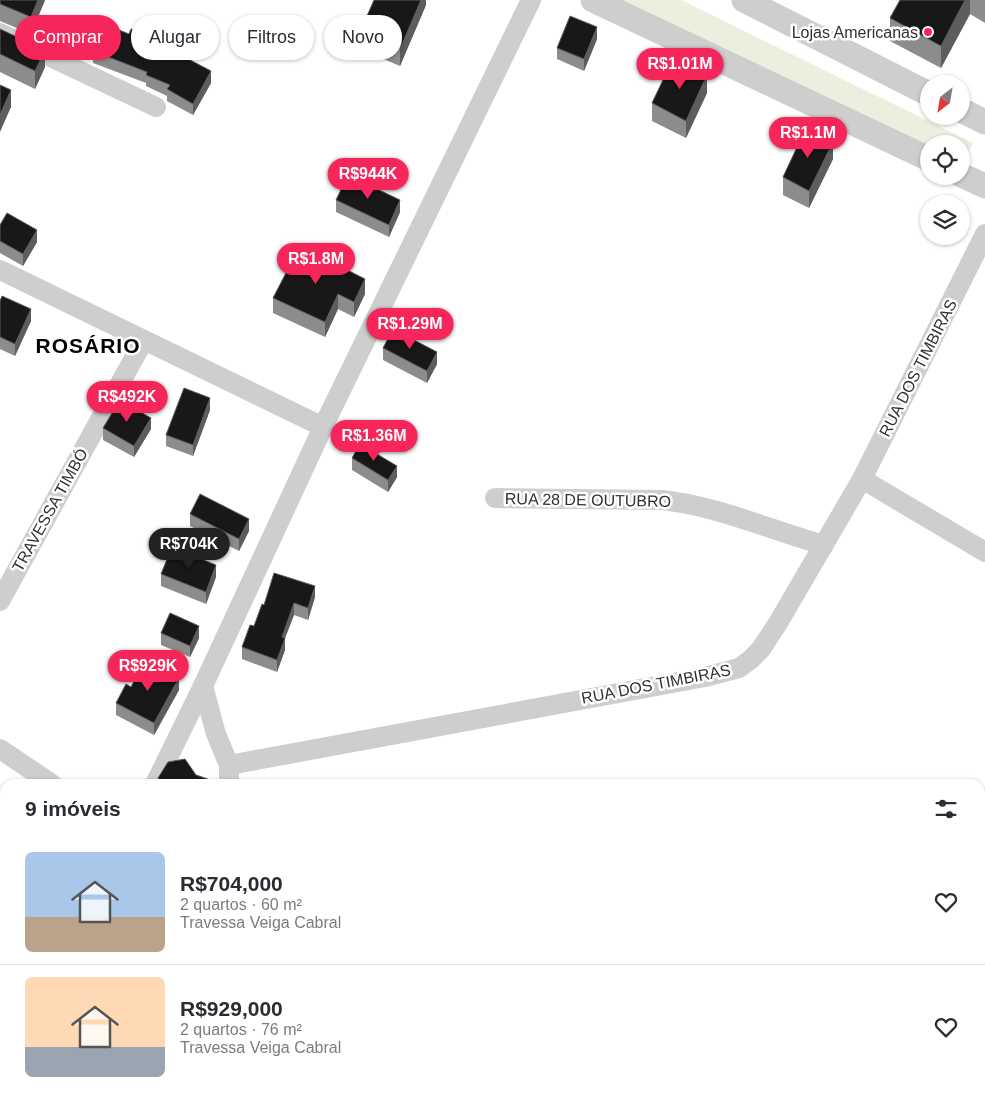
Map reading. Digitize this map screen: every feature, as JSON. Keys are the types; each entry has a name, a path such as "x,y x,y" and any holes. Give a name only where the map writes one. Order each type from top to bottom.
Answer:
{"street":[{"path":"156,779 203,686 322,427 531,0"},
{"path":"593,0 920,155"},
{"path":"744,0 920,89"},
{"path":"0,33 156,107"},
{"path":"970,114 985,122"},
{"path":"970,179 985,186"},
{"name":"RUA DOS TIMBIRAS","path":"229,774 724,673 739,668 750,660 778,624 862,479 985,234"},
{"path":"0,270 322,427"},
{"name":"TRAVESSA TIMBÓ","path":"0,602 144,340"},
{"path":"862,479 985,552"},
{"name":"RUA 28 DE OUTUBRO","path":"495,498 662,500 687,503 824,546"},
{"path":"203,686 229,774"},
{"path":"0,749 45,779"}],"green space":[{"path":"609,0 681,0 920,117 920,125 936,125 957,135 920,135 920,152"}],"building":[{"path":"0,0 38,0 32,15 26,15 0,4"},
{"path":"374,0 421,0 402,44 402,15 367,15"},
{"path":"900,0 965,0 941,46 890,18"},
{"path":"570,16 597,27 584,59 557,48"},
{"path":"0,29 15,36 15,60 40,60 35,71 0,54"},
{"path":"131,29 131,60 190,60 211,71 193,104 167,89 170,85 146,75 147,72 116,60 121,60 121,31 129,34"},
{"path":"673,59 707,75 686,121 652,103"},
{"path":"0,85 11,90 0,115"},
{"path":"806,128 833,142 809,191 783,177"},
{"path":"348,175 400,200 389,225 336,200"},
{"path":"7,213 37,230 23,254 0,241 0,225"},
{"path":"300,246 365,279 354,302 338,294 325,322 273,298"},
{"path":"2,296 31,309 15,344 0,337 0,301"},
{"path":"393,329 437,352 427,371 383,348"},
{"path":"184,388 210,398 193,445 166,435"},
{"path":"120,400 151,418 134,446 103,428"},
{"path":"360,444 397,466 388,480 352,458"},
{"path":"200,494 249,519 239,539 190,514"},
{"path":"172,547 216,565 206,592 161,574"},
{"path":"274,573 315,586 308,608 294,603 282,637 285,638 277,660 242,647 250,625 254,626 262,604 264,605"},
{"path":"170,613 199,626 190,646 161,633"},
{"path":"145,661 179,678 154,723 116,703 126,684 131,687"},
{"path":"185,759 196,775 208,779 159,779 168,762"}],"place":[{"name":"Lojas Americanas","path":"928,32"}],"district":[{"name":"ROSÁRIO","path":"88,345"}]}
